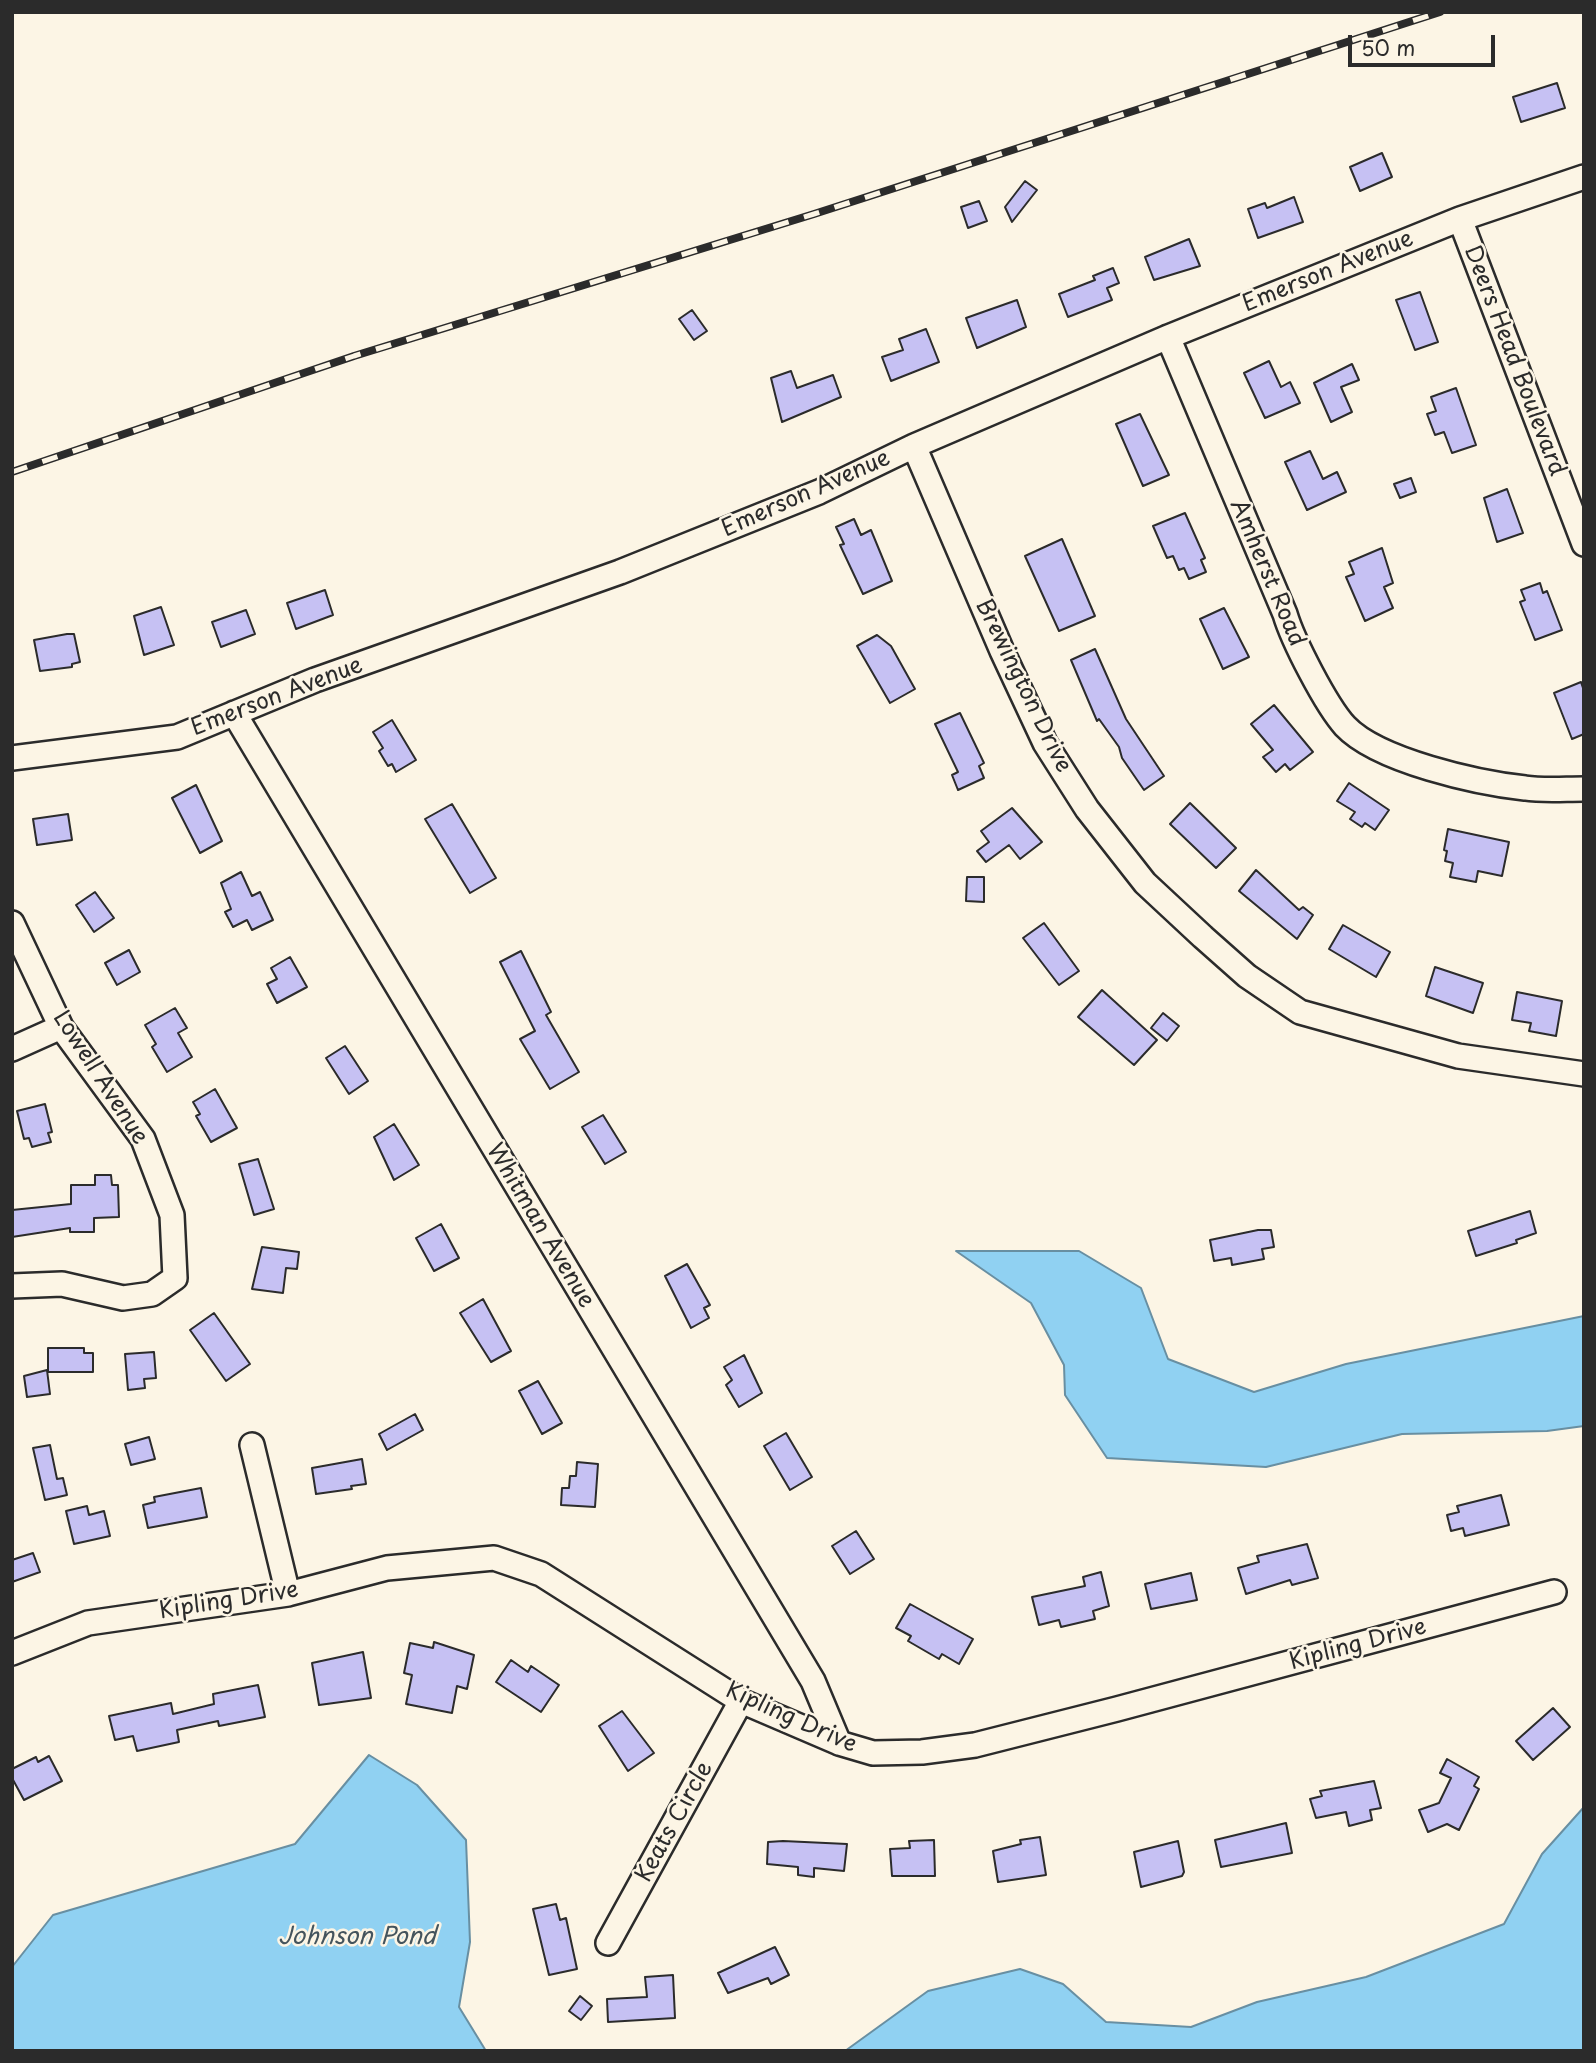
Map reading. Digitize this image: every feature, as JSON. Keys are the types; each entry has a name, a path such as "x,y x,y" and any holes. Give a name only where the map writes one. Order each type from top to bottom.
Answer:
{"street":[{"name":"Emerson Avenue","path":"12,758 177,737 315,680 620,572 819,492 914,446 1168,337 1460,219 1584,177"},
{"name":"Deers Head Boulevard","path":"1460,219 1584,544"},
{"name":"Amherst Road","path":"1168,337 1285,614 1293,641 1345,726 1373,747 1405,760 1492,783 1528,789 1584,789"},
{"name":"Brewington Drive","path":"914,446 1002,651 1045,743 1087,810 1145,883 1247,976 1300,1012 1458,1056 1584,1074"},
{"name":"Whitman Avenue","path":"234,713 813,1681 839,1743"},
{"name":"Lowell Avenue","path":"12,923 61,1027 144,1139 172,1215 175,1278 152,1294 122,1298 62,1284 12,1286"},
{"path":"12,1049 61,1027"},
{"path":"252,1445 288,1594"},
{"name":"Kipling Drive","path":"12,1653 88,1623 288,1594 387,1567 495,1558 541,1574 741,1701 839,1743 873,1753 922,1752 975,1745 1554,1592"},
{"name":"Keats Circle","path":"608,1942 741,1701"}],"water":[{"path":"956,1251 1079,1251 1141,1288 1168,1359 1254,1392 1346,1364 1584,1316 1584,1426 1547,1431 1402,1434 1266,1467 1107,1458 1065,1395 1064,1365 1031,1303"},
{"name":"Johnson Pond","path":"369,1755 417,1785 466,1840 470,1942 459,2007 486,2051 12,2051 12,1967 53,1915 295,1844"},
{"path":"1584,1807 1584,2051 845,2051 928,1991 1020,1969 1063,1984 1106,2022 1191,2027 1257,2002 1366,1977 1504,1924 1542,1854"}],"building":[{"path":"1557,83 1565,108 1521,122 1513,97"},
{"path":"1382,153 1392,177 1360,191 1350,167"},
{"path":"1025,181 1037,190 1012,222 1005,207"},
{"path":"1294,197 1303,222 1258,238 1248,209 1265,203 1267,208"},
{"path":"979,201 987,221 968,228 961,207"},
{"path":"1189,239 1200,266 1154,280 1145,257"},
{"path":"1113,268 1119,283 1107,288 1112,300 1068,317 1059,294 1095,280 1093,276"},
{"path":"1420,292 1438,342 1415,350 1396,300"},
{"path":"1017,300 1026,327 977,348 966,318"},
{"path":"692,310 707,331 694,340 679,319"},
{"path":"926,329 939,362 891,381 882,357 903,350 899,339"},
{"path":"1269,361 1281,387 1290,382 1300,403 1265,418 1244,373"},
{"path":"1352,364 1359,380 1341,387 1352,412 1331,422 1314,383"},
{"path":"791,371 797,388 833,375 841,397 782,422 771,378"},
{"path":"1456,388 1476,445 1452,453 1444,432 1435,435 1427,414 1436,411 1431,397"},
{"path":"1140,414 1169,475 1143,486 1116,424"},
{"path":"1310,451 1323,479 1337,472 1346,492 1307,510 1285,462"},
{"path":"1411,478 1416,492 1400,498 1394,484"},
{"path":"1507,489 1523,533 1497,542 1484,498"},
{"path":"1185,513 1205,558 1201,560 1206,572 1189,579 1184,568 1179,570 1173,556 1167,558 1153,526"},
{"path":"854,519 861,535 871,530 892,581 863,594 840,545 844,544 836,527"},
{"path":"1062,539 1095,616 1059,631 1025,556"},
{"path":"1382,548 1393,583 1384,587 1393,608 1365,621 1346,577 1354,574 1349,562"},
{"path":"1540,583 1543,593 1547,591 1562,630 1535,640 1520,602 1525,600 1521,590"},
{"path":"325,590 333,615 296,629 287,603"},
{"path":"161,607 174,645 144,655 134,616"},
{"path":"1224,608 1249,657 1223,669 1200,619"},
{"path":"246,610 255,634 221,647 212,622"},
{"path":"74,634 80,662 72,664 72,667 40,671 34,640"},
{"path":"877,635 891,646 915,689 890,703 857,646"},
{"path":"1095,649 1126,719 1164,776 1144,790 1122,758 1119,747 1099,719 1097,721 1071,660"},
{"path":"1581,682 1584,691 1584,734 1572,739 1554,693"},
{"path":"1274,705 1313,752 1290,770 1285,764 1276,772 1263,757 1273,750 1251,724"},
{"path":"960,713 984,763 979,766 984,778 958,790 952,775 958,772 935,724"},
{"path":"392,720 416,760 396,772 392,764 388,766 379,751 383,748 373,732"},
{"path":"1349,783 1389,810 1375,830 1365,823 1362,827 1350,819 1355,812 1337,801"},
{"path":"196,785 222,841 200,853 172,798"},
{"path":"1190,803 1236,848 1216,868 1170,824"},
{"path":"452,804 496,878 470,893 425,819"},
{"path":"1012,808 1042,842 1020,859 1009,845 986,862 977,851 989,842 981,831"},
{"path":"68,814 72,840 37,845 33,819"},
{"path":"1448,829 1509,842 1502,876 1478,871 1476,882 1450,877 1453,863 1445,861 1447,851 1444,850"},
{"path":"1256,870 1299,910 1303,907 1313,915 1297,939 1239,891"},
{"path":"241,872 252,896 260,892 273,920 252,930 247,920 233,927 225,912 231,909 221,883"},
{"path":"967,877 984,877 984,902 966,901"},
{"path":"95,892 114,918 94,932 76,905"},
{"path":"1044,923 1079,971 1059,985 1023,938"},
{"path":"1343,925 1390,952 1376,977 1329,949"},
{"path":"129,950 140,972 117,985 105,963"},
{"path":"521,951 551,1012 546,1015 579,1072 550,1089 520,1039 535,1031 500,962"},
{"path":"290,957 307,987 277,1003 267,984 277,979 271,968"},
{"path":"1435,967 1483,983 1473,1013 1426,996"},
{"path":"1102,990 1157,1040 1134,1065 1078,1017"},
{"path":"1517,992 1562,1001 1556,1036 1529,1031 1531,1023 1512,1020"},
{"path":"175,1008 187,1028 178,1033 192,1057 167,1072 152,1047 156,1044 145,1025"},
{"path":"1163,1013 1179,1026 1167,1041 1151,1028"},
{"path":"345,1046 368,1081 349,1094 326,1058"},
{"path":"215,1089 237,1128 211,1142 196,1116 200,1114 193,1102"},
{"path":"45,1104 52,1132 48,1133 51,1142 32,1147 29,1138 24,1139 17,1111"},
{"path":"603,1115 626,1152 605,1164 582,1127"},
{"path":"394,1124 419,1165 394,1180 374,1137"},
{"path":"258,1159 274,1209 254,1215 239,1164"},
{"path":"95,1175 111,1175 112,1185 118,1185 119,1217 94,1218 94,1232 70,1232 70,1228 12,1237 12,1210 71,1204 71,1185 95,1185"},
{"path":"1530,1211 1536,1233 1516,1240 1517,1243 1476,1256 1468,1231"},
{"path":"441,1224 459,1258 434,1271 416,1238"},
{"path":"1258,1230 1271,1230 1274,1247 1262,1249 1264,1259 1232,1265 1231,1258 1214,1261 1210,1240"},
{"path":"262,1247 299,1252 297,1269 286,1268 283,1293 252,1289"},
{"path":"687,1264 710,1305 704,1308 709,1318 691,1328 665,1276"},
{"path":"483,1299 511,1351 491,1362 460,1313"},
{"path":"214,1313 250,1364 226,1381 190,1330"},
{"path":"48,1348 84,1348 84,1353 93,1353 93,1372 48,1372"},
{"path":"154,1352 156,1378 144,1379 145,1388 128,1390 125,1354"},
{"path":"744,1355 762,1393 739,1407 726,1385 732,1380 724,1367"},
{"path":"47,1370 50,1394 27,1397 24,1376"},
{"path":"538,1381 562,1423 542,1434 519,1391"},
{"path":"415,1414 423,1430 387,1450 379,1434"},
{"path":"786,1433 812,1477 790,1490 764,1446"},
{"path":"149,1437 155,1459 131,1465 125,1444"},
{"path":"50,1445 57,1479 63,1478 67,1495 45,1500 33,1448"},
{"path":"362,1459 366,1484 351,1486 352,1489 316,1494 312,1468"},
{"path":"577,1462 598,1464 595,1507 561,1505 562,1488 569,1488 570,1476 576,1476"},
{"path":"201,1488 207,1517 148,1528 143,1505 155,1502 154,1497"},
{"path":"1501,1495 1509,1525 1465,1536 1463,1528 1451,1531 1447,1515 1459,1512 1457,1506"},
{"path":"87,1506 89,1515 104,1511 110,1536 74,1544 66,1511"},
{"path":"856,1531 874,1559 850,1574 832,1546"},
{"path":"1307,1544 1318,1578 1292,1585 1290,1580 1246,1594 1238,1568 1259,1562 1257,1556"},
{"path":"33,1553 40,1572 12,1582 12,1560"},
{"path":"1101,1572 1109,1606 1093,1611 1095,1619 1061,1627 1059,1620 1039,1625 1032,1597 1085,1586 1083,1577"},
{"path":"1191,1573 1197,1600 1151,1609 1145,1584"},
{"path":"910,1604 973,1639 959,1664 942,1654 939,1659 908,1641 911,1636 896,1628"},
{"path":"434,1642 474,1655 467,1689 457,1686 452,1713 406,1704 412,1675 404,1673 410,1643 433,1648"},
{"path":"363,1652 371,1698 319,1705 312,1663"},
{"path":"511,1660 528,1672 531,1666 559,1685 541,1712 496,1682"},
{"path":"258,1685 265,1717 219,1726 218,1721 177,1730 179,1742 137,1751 133,1736 115,1740 109,1716 171,1703 173,1714 214,1704 213,1694"},
{"path":"1553,1708 1570,1727 1533,1760 1516,1741"},
{"path":"622,1711 654,1753 628,1771 599,1726"},
{"path":"49,1756 62,1781 24,1800 12,1778 12,1769 36,1757 38,1762"},
{"path":"1447,1759 1479,1777 1474,1786 1479,1789 1459,1830 1447,1824 1428,1832 1419,1810 1439,1803 1451,1778 1440,1773"},
{"path":"1374,1781 1381,1808 1370,1810 1372,1820 1349,1826 1346,1812 1316,1818 1310,1799 1322,1796 1320,1791"},
{"path":"1286,1823 1292,1853 1221,1867 1215,1840"},
{"path":"1040,1837 1046,1875 998,1882 993,1851 1021,1844 1020,1840"},
{"path":"934,1840 935,1876 892,1876 890,1849 910,1848 909,1841"},
{"path":"1178,1841 1184,1872 1182,1876 1141,1887 1134,1852"},
{"path":"768,1842 847,1844 844,1871 814,1868 814,1877 798,1875 798,1867 767,1864"},
{"path":"556,1904 560,1920 566,1918 577,1969 549,1975 533,1909"},
{"path":"775,1947 789,1975 771,1984 768,1978 728,1993 718,1973"},
{"path":"673,1975 675,2018 608,2022 607,1999 647,1997 645,1977"},
{"path":"580,1996 592,2006 581,2020 569,2011"}],"railway":[{"path":"12,472 354,356 814,214 1440,12"}]}
